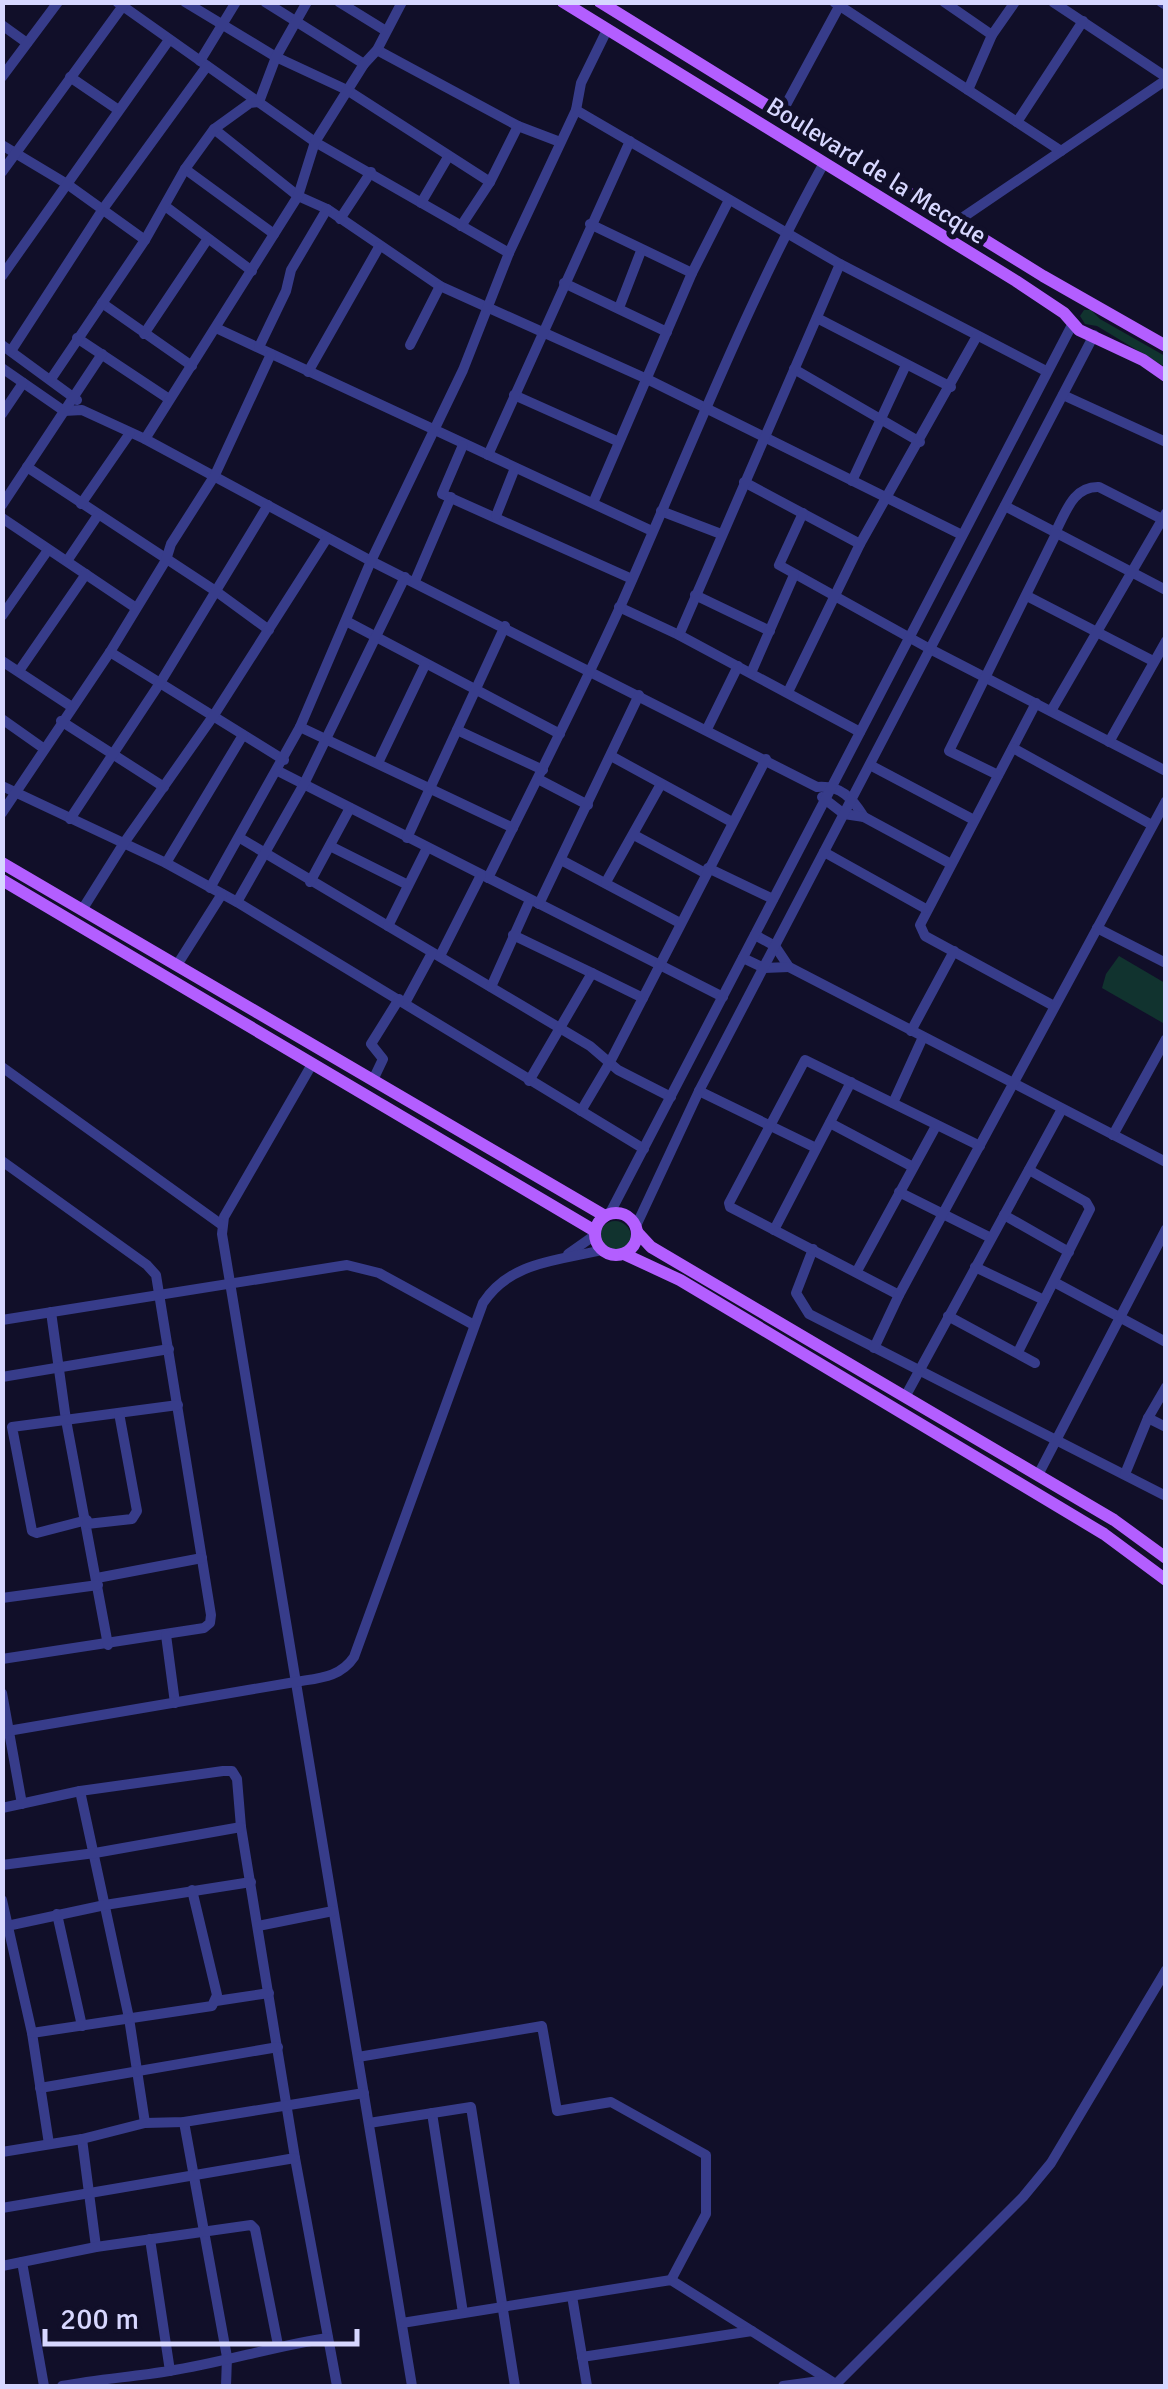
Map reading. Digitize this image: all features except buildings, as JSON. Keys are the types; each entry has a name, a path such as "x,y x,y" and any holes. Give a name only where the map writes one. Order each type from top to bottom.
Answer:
{"main road":[{"name":"Boulevard de la Mecque","path":"563,2 1016,281 1079,330 1144,360 1166,376"},
{"name":"Boulevard de la Mecque","path":"600,2 1043,276 1166,346"},
{"path":"1073,323 1072,313 1077,305 1095,303"},
{"path":"2,863 608,1215 628,1216 651,1246 1114,1520 1166,1558"},
{"path":"2,880 595,1233 602,1250 612,1255 624,1254 680,1280 1070,1514 1166,1580"},
{"path":"595,1233 608,1215"},
{"path":"624,1254 637,1242 637,1229"}],"street":[{"path":"185,2 276,57 346,90 490,182"},
{"path":"82,410 74,396 7,348 203,64 236,2"},
{"path":"265,2 364,64"},
{"path":"259,102 276,57 307,2"},
{"path":"339,2 386,31"},
{"path":"145,440 298,196 315,142 346,90 377,50 402,2"},
{"path":"944,2 992,35"},
{"path":"968,90 992,35 1014,2"},
{"path":"956,222 1166,78 1052,2"},
{"path":"2,172 122,4 315,142 509,253"},
{"path":"782,112 838,4 1061,151"},
{"path":"2,76 51,5"},
{"path":"1018,122 1082,21"},
{"path":"2,25 27,43"},
{"path":"177,964 300,728 372,562 463,370 509,253 576,110 581,83 608,30"},
{"path":"2,276 168,40"},
{"path":"377,50 518,126 560,142"},
{"path":"70,77 118,109"},
{"path":"50,380 214,129 245,106 259,102"},
{"path":"576,110 840,264 1046,371"},
{"path":"461,226 490,182 518,126"},
{"path":"214,129 298,196 340,218 440,286 647,379 962,534"},
{"path":"488,455 630,141"},
{"path":"2,145 67,184 145,240"},
{"path":"421,204 448,157"},
{"path":"373,1080 383,1058 371,1044 436,955 513,828 620,607 705,407 786,232 824,163"},
{"path":"185,169 274,234"},
{"path":"340,218 371,172"},
{"path":"593,503 692,273 729,200"},
{"path":"164,206 252,271"},
{"path":"259,347 292,270 327,210"},
{"path":"590,224 692,273"},
{"path":"144,334 207,240"},
{"path":"308,372 379,247"},
{"path":"619,308 641,251"},
{"path":"679,635 840,264"},
{"path":"564,283 666,332"},
{"path":"410,345 440,286"},
{"path":"102,303 192,366"},
{"path":"817,318 951,387"},
{"path":"608,1215 1073,323"},
{"path":"216,328 652,532"},
{"path":"637,1229 700,1092 1094,335"},
{"path":"788,692 886,495 920,442 977,336"},
{"path":"77,338 169,399"},
{"path":"4,499 102,354"},
{"path":"2,813 110,652 166,560 171,544 215,475 271,354"},
{"path":"852,481 906,365"},
{"path":"2,368 64,411 82,410 145,440 372,562 817,787 832,786 852,799 864,817"},
{"path":"794,369 920,442"},
{"path":"2,414 24,384"},
{"path":"514,395 617,441"},
{"path":"1062,396 1166,442"},
{"path":"81,504 130,433"},
{"path":"463,446 442,494 632,579"},
{"path":"27,467 268,630"},
{"path":"496,516 515,468"},
{"path":"744,482 860,544"},
{"path":"998,775 949,751 1079,490 1099,487 1164,516 1050,711"},
{"path":"237,902 304,784 376,636 451,498"},
{"path":"70,819 160,683 268,505"},
{"path":"1005,506 1166,590"},
{"path":"662,511 721,534"},
{"path":"802,513 779,565 930,649 1166,771"},
{"path":"66,561 98,515"},
{"path":"2,518 136,608"},
{"path":"82,910 327,538"},
{"path":"2,616 48,550"},
{"path":"19,672 86,574"},
{"path":"750,673 794,575"},
{"path":"695,596 770,631"},
{"path":"1027,596 1153,661"},
{"path":"620,607 860,732"},
{"path":"346,621 560,734"},
{"path":"407,838 504,626"},
{"path":"1110,742 1166,641"},
{"path":"110,652 214,715 304,784 659,967 723,996"},
{"path":"2,660 72,707"},
{"path":"378,763 426,665"},
{"path":"707,729 738,666"},
{"path":"491,987 513,934 562,861 639,695"},
{"path":"1036,703 920,924 922,932 1054,1006"},
{"path":"2,719 43,748"},
{"path":"62,721 164,787"},
{"path":"300,728 513,828"},
{"path":"457,730 588,804"},
{"path":"166,863 243,735"},
{"path":"1013,748 1152,825"},
{"path":"611,756 732,822"},
{"path":"580,1111 610,1062 766,759"},
{"path":"870,765 974,820"},
{"path":"606,882 661,784"},
{"path":"2,786 166,863 237,902 644,1149"},
{"path":"817,787 824,802 844,814 864,817 951,864"},
{"path":"874,1348 1166,801"},
{"path":"310,882 350,808"},
{"path":"634,835 774,899"},
{"path":"240,838 491,987 626,1074 671,1097"},
{"path":"330,846 408,885"},
{"path":"388,926 427,848"},
{"path":"824,852 926,909"},
{"path":"562,861 680,923"},
{"path":"1097,928 1166,963"},
{"path":"513,934 643,998"},
{"path":"755,935 775,946 789,966 1166,1162"},
{"path":"911,1030 954,951"},
{"path":"743,958 764,968 789,966"},
{"path":"529,1080 592,973"},
{"path":"893,1103 923,1037"},
{"path":"1113,1135 1164,1045"},
{"path":"900,1295 734,1210 729,1203 768,1127 805,1060 980,1146"},
{"path":"311,1066 222,1225 412,2386"},
{"path":"2,1067 222,1225"},
{"path":"774,1230 851,1082"},
{"path":"700,1092 816,1148"},
{"path":"904,1397 1062,1109"},
{"path":"830,1124 913,1167"},
{"path":"856,1271 936,1126"},
{"path":"2,1161 156,1275 210,1623 204,1628 2,1660"},
{"path":"1018,1352 1089,1213 1088,1206 1029,1170"},
{"path":"899,1192 991,1238"},
{"path":"1004,1215 1069,1252"},
{"path":"1038,1475 1166,1229"},
{"path":"554,1260 595,1233"},
{"path":"5,1732 335,1674 354,1658 483,1303 503,1280 522,1268 602,1250"},
{"path":"813,1250 796,1293 809,1314 1166,1496"},
{"path":"2,1320 355,1265 379,1272 474,1325"},
{"path":"975,1267 1044,1300"},
{"path":"1054,1282 1166,1342"},
{"path":"51,1312 66,1420 108,1645"},
{"path":"948,1316 1035,1363"},
{"path":"2,1377 168,1349"},
{"path":"1124,1474 1166,1386"},
{"path":"119,1414 138,1511 132,1519 32,1532 7,1427 178,1405"},
{"path":"1148,1418 1166,1427"},
{"path":"2,1598 202,1558"},
{"path":"166,1634 175,1703"},
{"path":"2,1693 5,1732 22,1804"},
{"path":"2,1808 80,1791 232,1771 237,1779 241,1827 294,2158 337,2386"},
{"path":"80,1791 146,2123"},
{"path":"2,1865 241,1827"},
{"path":"7,1926 105,1905 251,1882"},
{"path":"192,1890 216,2001"},
{"path":"2,1900 32,2034 49,2144"},
{"path":"258,1926 333,1910"},
{"path":"57,1914 82,2026"},
{"path":"783,2386 832,2383 1022,2197 1052,2163 1166,1970"},
{"path":"32,2034 203,2009 216,2001 269,1993"},
{"path":"358,2057 542,2026 556,2111 611,2102 706,2155 706,2214 671,2280"},
{"path":"40,2088 278,2047"},
{"path":"2,2152 82,2139 146,2123 184,2122 364,2094"},
{"path":"369,2123 471,2107 515,2386"},
{"path":"432,2113 464,2313"},
{"path":"184,2122 227,2357 226,2386"},
{"path":"82,2139 96,2248"},
{"path":"2,2208 294,2158"},
{"path":"2,2266 203,2230 254,2227 278,2345"},
{"path":"150,2239 170,2371"},
{"path":"22,2262 44,2386"},
{"path":"402,2323 671,2280 832,2383"},
{"path":"572,2296 587,2386"},
{"path":"582,2357 752,2331"},
{"path":"62,2386 121,2381 278,2345 328,2338"}],"green space":[{"path":"1084,310 1091,310 1165,356 1165,367 1097,326 1085,324 1080,316"},
{"path":"1119,956 1165,983 1163,1023 1102,988 1106,974"},
{"path":"615,1221 626,1226 631,1237 626,1248 615,1253 604,1248 599,1237 604,1226"}]}
